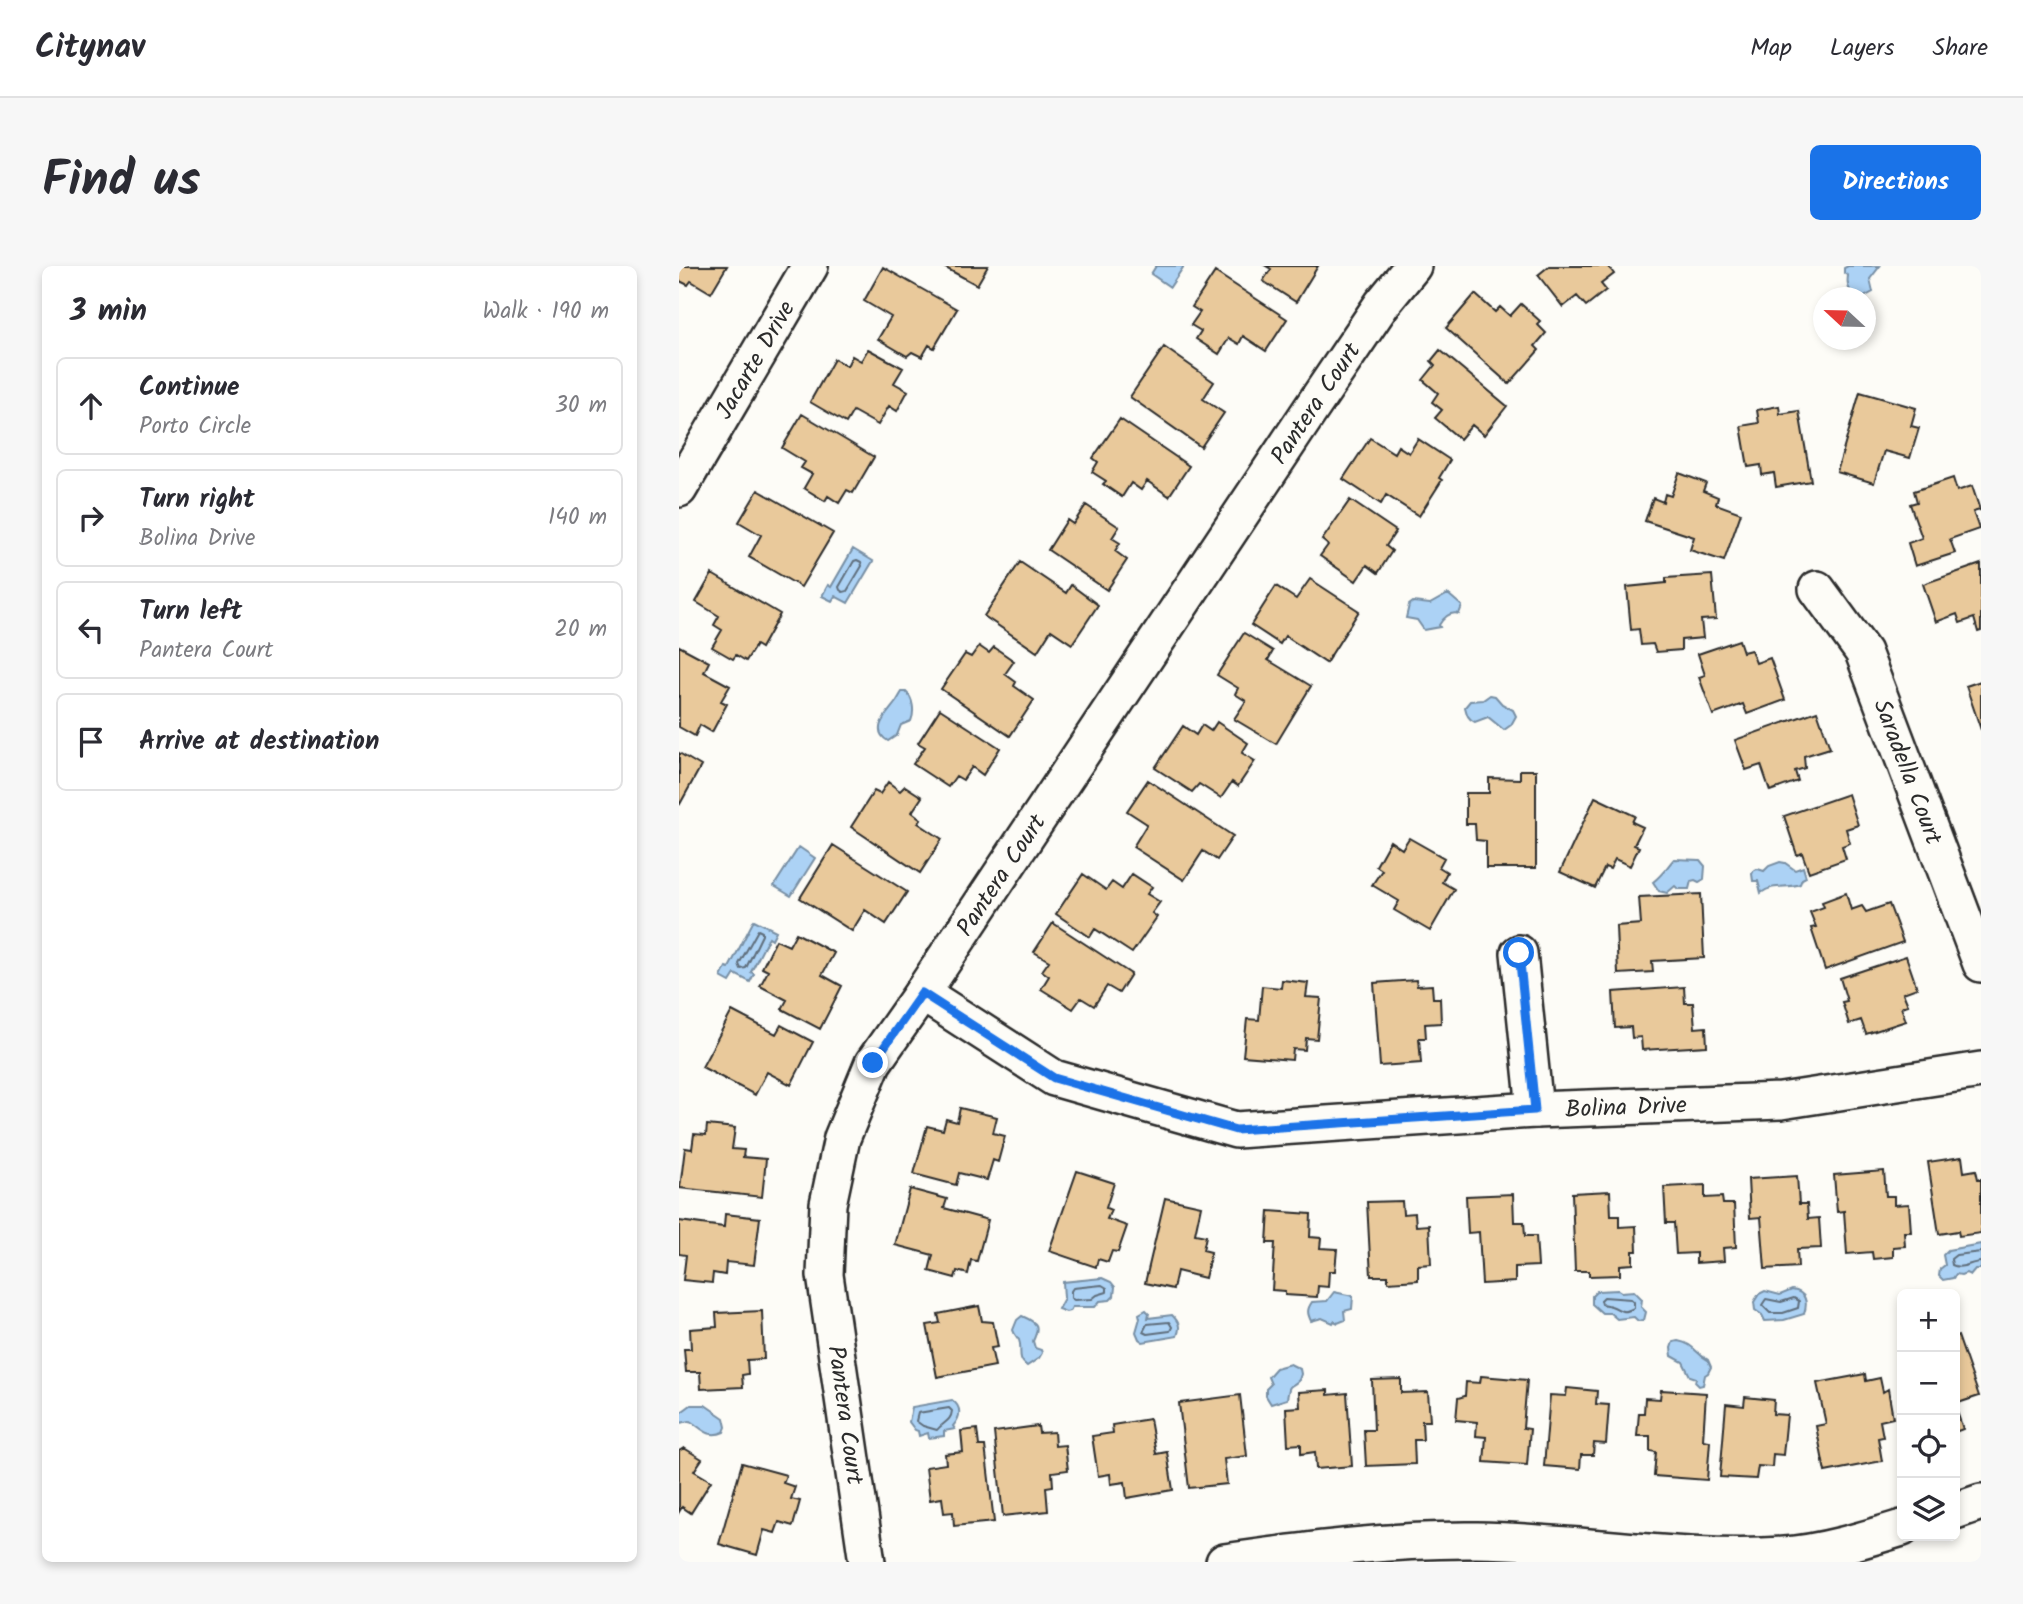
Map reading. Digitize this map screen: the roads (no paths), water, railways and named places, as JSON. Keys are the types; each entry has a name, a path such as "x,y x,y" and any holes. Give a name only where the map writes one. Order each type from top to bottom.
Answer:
{"street":[{"name":"Jacarte Drive","path":"679,489 810,266"},
{"name":"Pantera Court","path":"867,1562 825,1275 828,1204 842,1138 873,1063 1382,304 1413,266"},
{"name":"Saradella Court","path":"1817,589 1863,652 1981,964"},
{"path":"1519,953 1535,1110"},
{"name":"Bolina Drive","path":"922,993 1054,1078 1236,1130 1535,1110 1781,1101 1981,1070"},
{"path":"1960,1509 1981,1502"},
{"path":"1224,1562 1378,1542 1477,1540 1562,1544 1683,1555 1785,1555 1855,1543 1897,1530"}],"water":[{"path":"1156,266 1184,266 1170,287 1151,274"},
{"path":"1880,266 1870,279 1872,287 1849,287 1844,268"},
{"path":"853,549 873,561 848,603 835,596 832,601 822,596 828,585 831,587"},
{"path":"1448,594 1462,606 1459,614 1447,615 1440,627 1424,630 1417,620 1406,618 1409,605 1413,602 1430,604"},
{"path":"902,692 906,692 913,705 911,721 901,725 897,735 888,741 880,732 880,727"},
{"path":"1490,695 1513,710 1516,716 1504,730 1488,717 1475,722 1467,714 1465,707 1470,701 1483,700"},
{"path":"799,847 815,858 791,896 774,886"},
{"path":"1674,859 1700,860 1705,866 1704,879 1699,882 1691,881 1689,889 1678,889 1675,886 1667,893 1659,891 1653,882"},
{"path":"1780,862 1795,870 1803,867 1806,877 1800,884 1771,888 1761,893 1758,881 1753,881 1754,870 1764,871"},
{"path":"754,920 776,931 772,939 769,937 751,972 754,974 750,982 735,974 730,982 721,977 726,967 729,968"},
{"path":"1981,1244 1981,1269 1975,1269 1970,1275 1956,1274 1953,1278 1943,1280 1939,1276 1940,1269 1945,1265 1943,1255 1948,1250"},
{"path":"1102,1278 1115,1287 1114,1296 1110,1300 1100,1301 1095,1307 1072,1307 1066,1312 1058,1309 1064,1298 1063,1282"},
{"path":"1792,1290 1805,1298 1804,1314 1784,1320 1765,1321 1755,1310 1754,1302 1759,1294 1765,1291 1780,1295"},
{"path":"1597,1291 1634,1291 1642,1299 1641,1307 1646,1312 1644,1320 1638,1321 1634,1317 1617,1319 1610,1313 1602,1313 1592,1304 1592,1296"},
{"path":"1334,1292 1353,1296 1352,1309 1344,1311 1345,1320 1338,1323 1322,1318 1311,1321 1308,1311 1312,1302 1327,1301"},
{"path":"1146,1310 1149,1313 1148,1318 1172,1315 1179,1325 1177,1336 1143,1342 1139,1339 1136,1332 1139,1314"},
{"path":"1022,1316 1036,1326 1033,1341 1035,1348 1042,1353 1027,1366 1022,1360 1019,1340 1013,1330"},
{"path":"1673,1342 1688,1344 1708,1360 1711,1367 1705,1375 1703,1385 1699,1386 1683,1362 1672,1356"},
{"path":"1290,1364 1300,1369 1299,1380 1289,1388 1287,1399 1271,1404 1266,1396 1266,1389 1271,1384 1268,1377 1276,1368"},
{"path":"952,1400 959,1412 953,1426 955,1429 944,1431 944,1436 929,1438 928,1433 919,1436 909,1422 912,1407"},
{"path":"691,1405 705,1405 724,1418 724,1432 709,1433 690,1421 680,1423 680,1413"}]}
